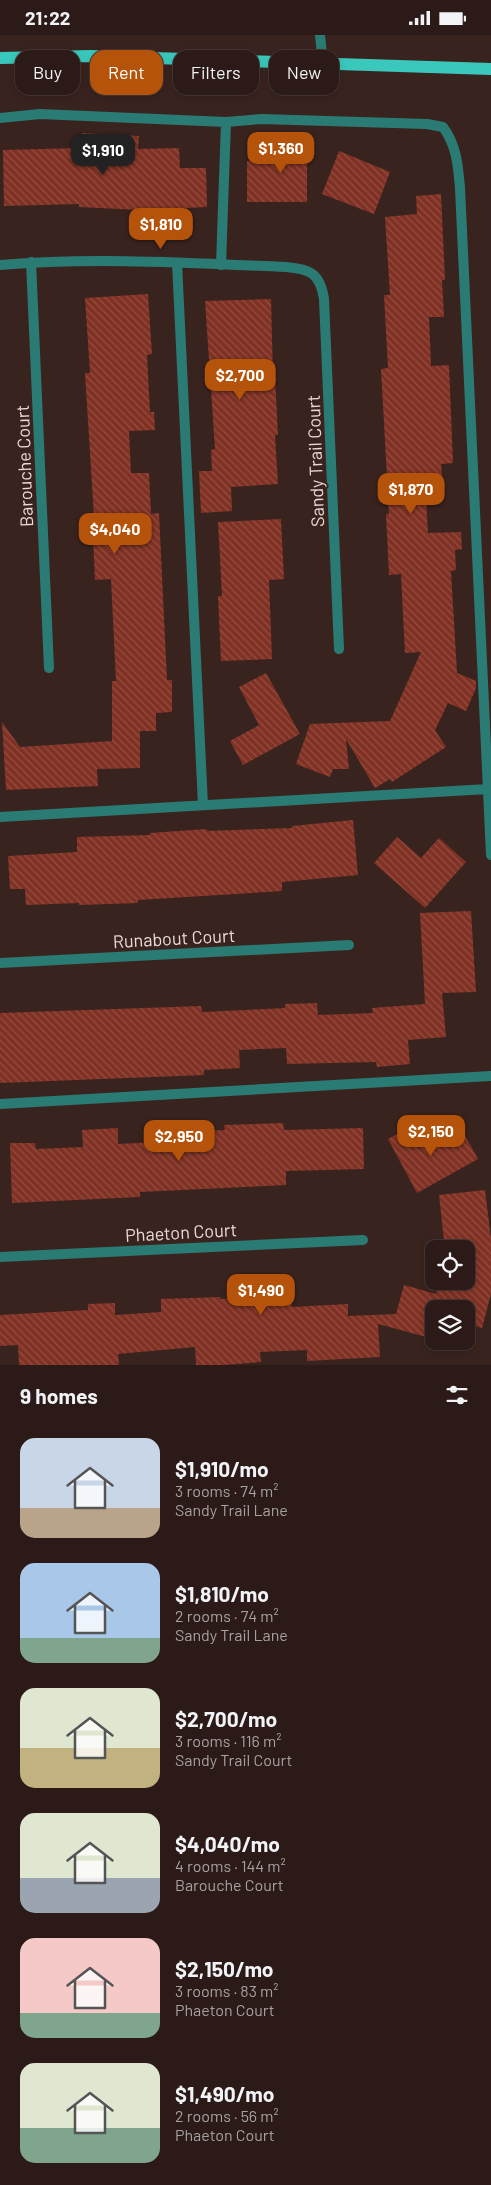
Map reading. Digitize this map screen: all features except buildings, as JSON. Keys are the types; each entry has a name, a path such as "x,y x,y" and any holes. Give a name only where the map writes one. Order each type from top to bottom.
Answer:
{"main road":[{"path":"0,58 91,56 269,63"},
{"path":"339,65 491,69"}],"street":[{"path":"320,35 322,50"},
{"path":"0,117 40,114 226,123 261,119 428,125 443,127 450,136 457,157 460,189 491,855"},
{"path":"0,265 32,262 221,265 226,123"},
{"name":"Barouche Court","path":"32,262 49,668"},
{"path":"177,263 203,805"},
{"name":"Sandy Trail Court","path":"221,265 304,269 315,275 322,287 339,649"},
{"path":"0,817 488,789"},
{"name":"Runabout Court","path":"0,963 349,945"},
{"path":"0,1104 491,1077"},
{"name":"Phaeton Court","path":"0,1257 363,1240"}]}
